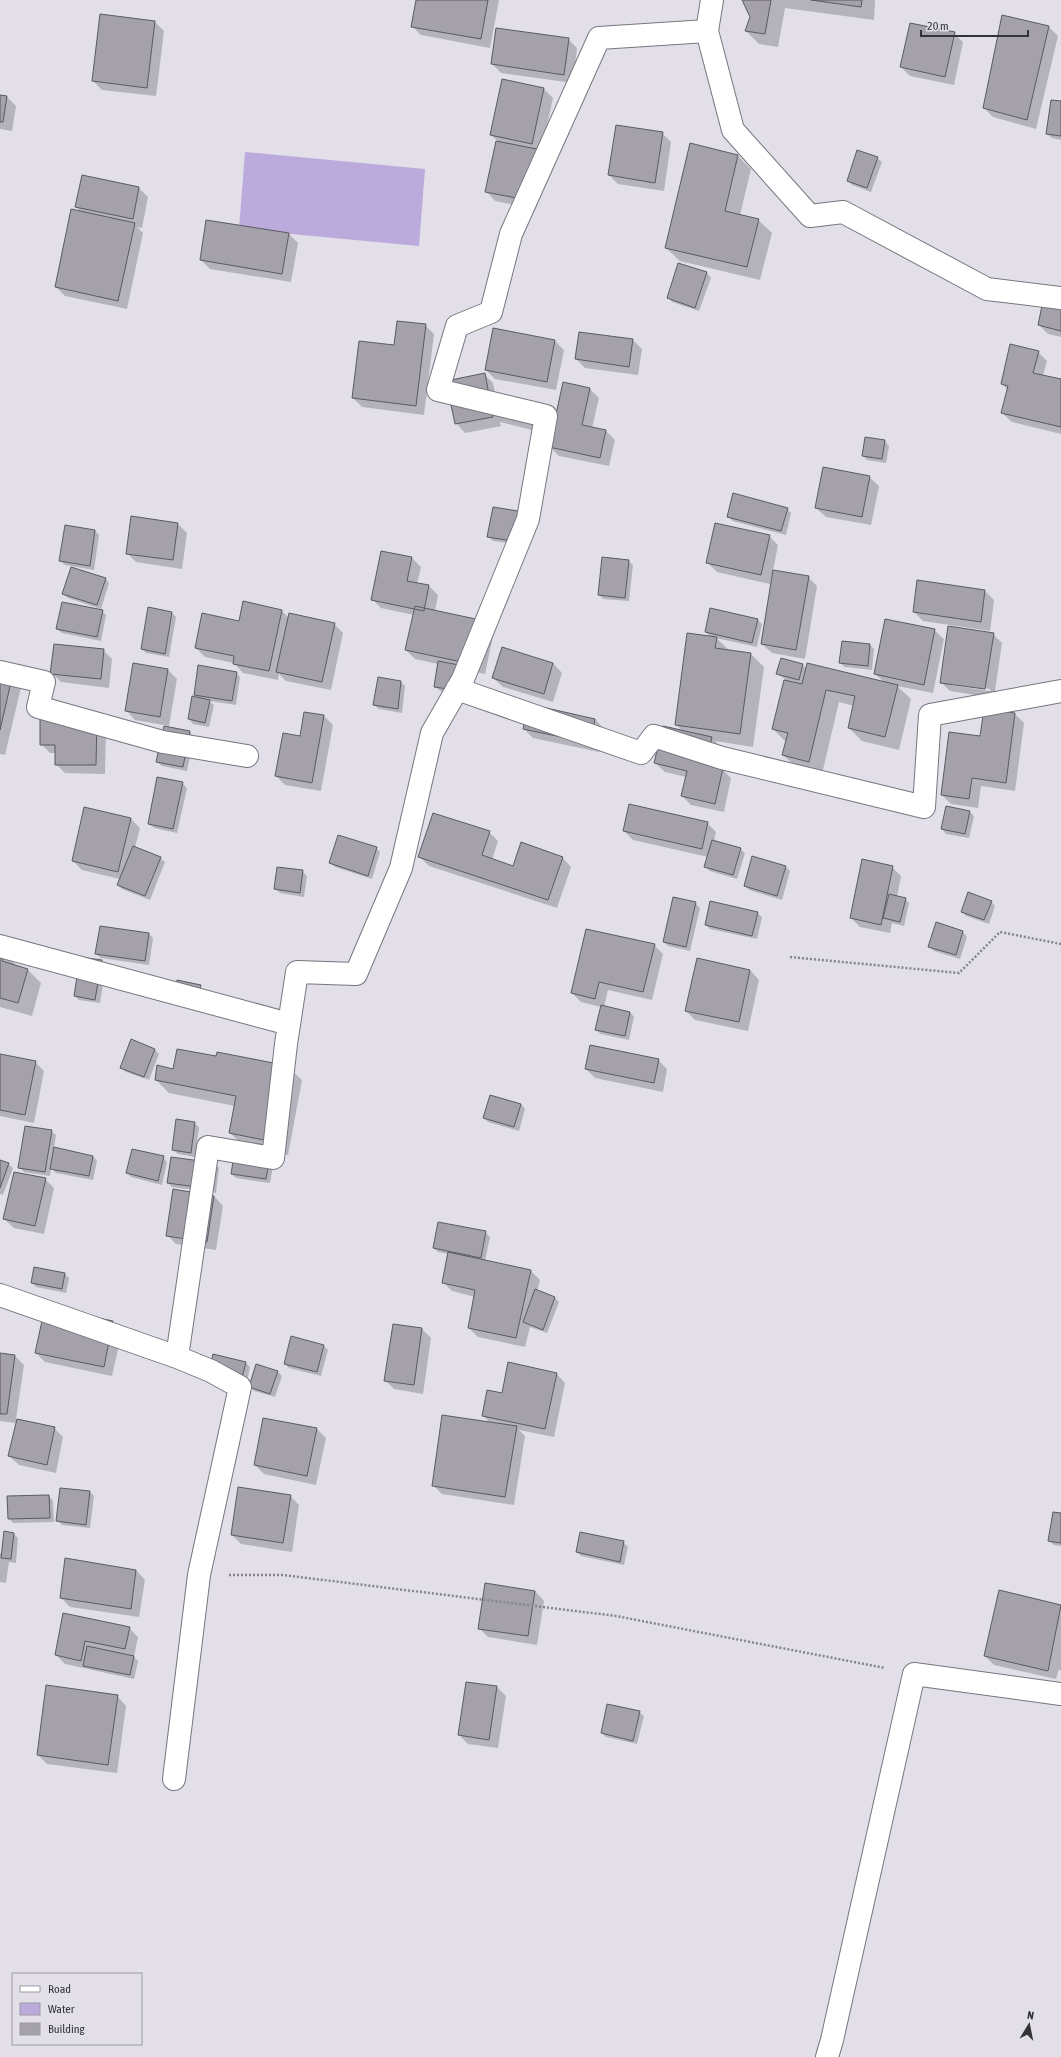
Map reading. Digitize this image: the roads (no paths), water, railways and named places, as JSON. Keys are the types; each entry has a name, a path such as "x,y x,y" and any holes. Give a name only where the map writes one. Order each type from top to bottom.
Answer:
{"street":[{"path":"712,0 707,31 733,130 810,216 842,212 987,289 1061,298"},
{"path":"177,1357 208,1147 273,1158 289,1024 297,972 356,974 401,868 432,733 463,679 528,519 546,416 438,390 457,326 491,312 511,234 599,38 707,31"},
{"path":"0,672 44,682 38,707 163,742 247,756"},
{"path":"457,689 641,752 654,736 722,758 924,807 930,715 1061,691"},
{"path":"0,946 289,1024"},
{"path":"0,1295 211,1370 240,1387 199,1574 174,1779"},
{"path":"827,2057 914,1674 1061,1694"}],"water":[{"path":"245,152 425,169 419,246 239,229"}]}
